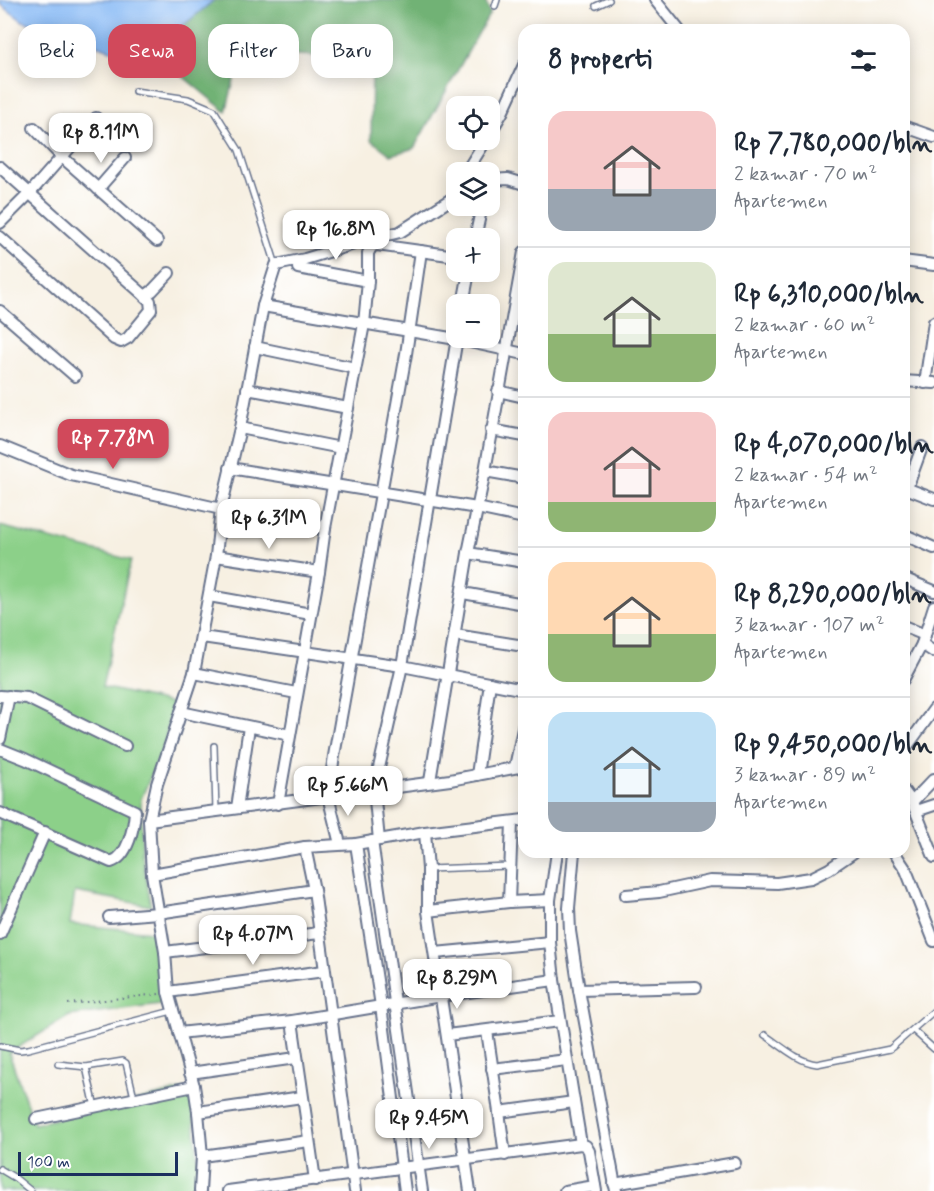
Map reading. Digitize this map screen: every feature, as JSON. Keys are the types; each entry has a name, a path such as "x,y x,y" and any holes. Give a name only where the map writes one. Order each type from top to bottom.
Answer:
{"street":[{"path":"655,0 674,24"},
{"path":"500,116 518,78"},
{"path":"0,223 30,193 96,118"},
{"path":"34,128 61,156 157,241"},
{"path":"910,128 934,136"},
{"path":"85,130 112,137"},
{"path":"98,189 125,158"},
{"path":"0,167 145,296 150,301 151,310 128,338 119,341 0,237"},
{"path":"500,179 518,182"},
{"path":"200,1191 202,1156 198,1112 194,1086 168,992 165,952 152,874 150,814 194,673 216,556 221,509 240,428 263,306 276,266 369,243 408,228 446,201"},
{"path":"369,243 446,255"},
{"path":"278,804 325,528 364,324 369,243"},
{"path":"340,844 328,796 382,493 421,251"},
{"path":"910,262 934,265"},
{"path":"298,268 368,281"},
{"path":"145,296 169,273"},
{"path":"263,306 446,337"},
{"path":"430,781 498,391 506,349 518,309"},
{"path":"0,311 75,376"},
{"path":"910,382 929,383 934,322"},
{"path":"255,347 355,368"},
{"path":"422,1191 376,841 374,790 402,666 455,348"},
{"path":"500,348 518,352"},
{"path":"247,389 348,408"},
{"path":"498,391 518,396"},
{"path":"240,428 341,447"},
{"path":"491,430 518,435"},
{"path":"0,446 71,475 221,509 325,528"},
{"path":"910,476 922,447"},
{"path":"230,468 518,517"},
{"path":"485,471 518,477"},
{"path":"910,490 934,499"},
{"path":"910,537 934,548"},
{"path":"468,553 518,561"},
{"path":"216,556 319,572"},
{"path":"910,581 934,591"},
{"path":"463,593 518,603"},
{"path":"209,596 311,614"},
{"path":"910,666 924,639 934,606"},
{"path":"910,630 924,639 934,652"},
{"path":"455,635 518,645"},
{"path":"202,637 402,666 518,689"},
{"path":"194,673 296,693"},
{"path":"477,775 490,683"},
{"path":"0,739 4,696 27,698 125,746"},
{"path":"910,742 934,709"},
{"path":"181,712 290,735"},
{"path":"237,808 249,727"},
{"path":"0,749 135,811 150,814 216,811 278,804 477,775 518,766"},
{"path":"914,806 934,779"},
{"path":"910,800 933,850"},
{"path":"914,806 934,805"},
{"path":"0,813 108,861 115,862 119,859 133,832 135,811"},
{"path":"152,874 305,847 356,844 425,832 518,821"},
{"path":"509,902 512,822"},
{"path":"0,934 45,832"},
{"path":"425,832 428,911 470,1191"},
{"path":"356,844 381,1006 405,1191"},
{"path":"305,847 314,890 355,1191"},
{"path":"555,858 550,900 550,942 560,1021 581,1144"},
{"path":"573,858 569,908 579,990 615,1187 735,1162"},
{"path":"626,895 659,892 710,881 777,883 811,878 845,858"},
{"path":"898,858 906,870 934,941"},
{"path":"109,917 158,913 314,890"},
{"path":"428,911 550,900"},
{"path":"165,952 319,933"},
{"path":"435,953 550,942"},
{"path":"168,992 324,971"},
{"path":"179,1033 292,1021 331,1013 554,980"},
{"path":"579,990 696,987"},
{"path":"292,1021 315,1180"},
{"path":"447,1035 560,1021"},
{"path":"487,1031 505,1155"},
{"path":"190,1073 296,1058"},
{"path":"492,1069 567,1060"},
{"path":"36,1119 194,1086"},
{"path":"198,1112 302,1097"},
{"path":"500,1112 574,1102"},
{"path":"202,1156 309,1141"},
{"path":"228,1191 277,1188 353,1173 581,1144 586,1146 589,1151 595,1188 565,1191"}],"lane":[{"path":"596,6 609,0"},
{"path":"135,91 188,99 214,110 239,150 276,266"},
{"path":"214,746 216,811"},
{"path":"428,869 510,866"},
{"path":"0,1046 20,1050 28,1049 172,1011"},
{"path":"765,1035 808,1063 817,1064 890,1049 934,1011"},
{"path":"913,1030 934,1049"},
{"path":"58,1064 86,1067 120,1060 125,1062 134,1097"},
{"path":"86,1067 95,1107"},
{"path":"0,1169 31,1191"}],"path":[{"path":"68,1004 94,1003 168,992"}],"green space":[{"path":"214,0 485,0 490,13 414,148 391,155 371,140 372,78 393,78 393,24 311,24 311,56 299,55 299,24 208,24 208,78 235,78 226,112 185,78 196,78 196,24 185,24"},
{"path":"0,526 131,560 102,687 172,703 165,743 141,799 142,854 151,906 75,892 70,924 152,932 167,1003 69,1016 9,1053 34,1124 191,1088 201,1191 0,1191"}],"water":[{"path":"0,0 214,0 185,24 108,24 108,49 96,45 96,24 32,24 23,21 0,4"}]}
